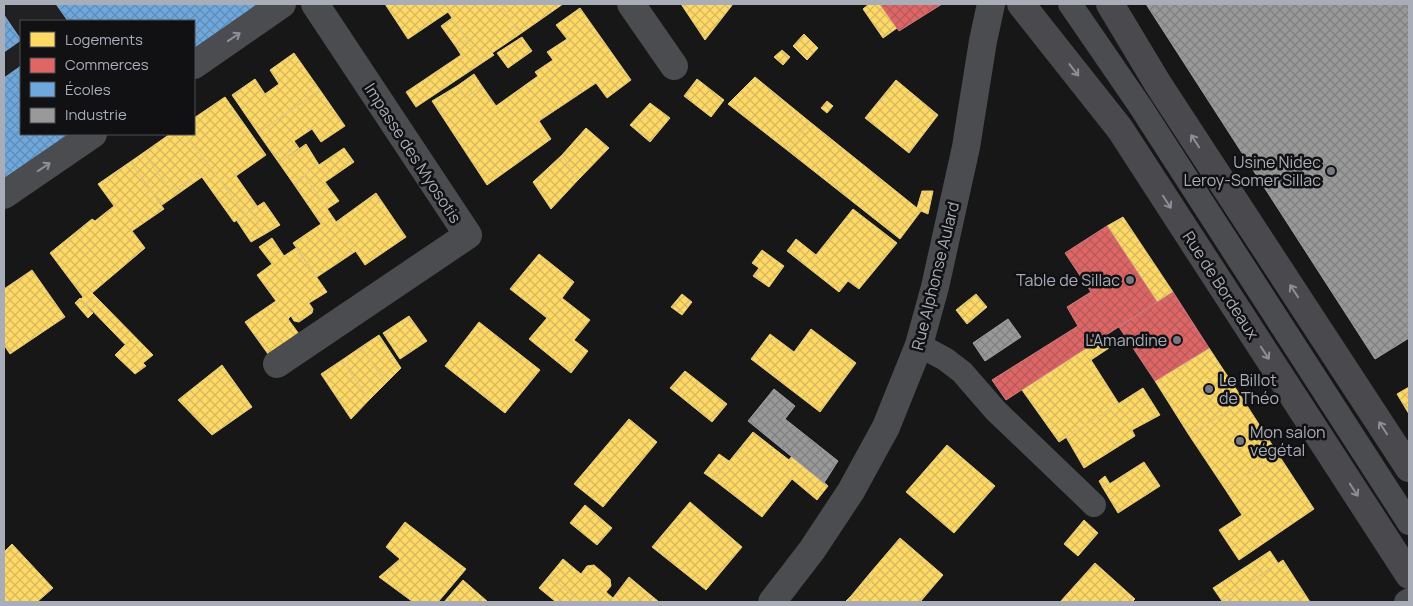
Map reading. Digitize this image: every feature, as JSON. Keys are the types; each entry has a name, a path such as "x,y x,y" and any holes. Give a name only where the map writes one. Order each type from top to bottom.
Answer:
{"main road":[{"name":"Rue de Bordeaux","path":"1021,4 1120,129 1409,575"},
{"path":"1110,4 1158,84 1409,468"}],"street":[{"path":"195,63 282,4"},
{"name":"Impasse des Myosotis","path":"277,364 468,235 315,4"},
{"path":"631,4 674,66"},
{"name":"Rue Alphonse Aulard","path":"772,602 812,550 851,491 886,427 919,345 935,287 966,147 983,41 991,4"},
{"path":"4,195 92,135"}],"lane":[{"path":"1070,4 1140,106 1409,523"},
{"path":"919,345 946,359 962,372 996,412 1094,505"}],"shaded area":[{"path":"4,4 264,4 195,50 195,20 20,20 20,135 75,135 4,183"}],"building: Logements":[{"path":"385,4 500,4 520,34 492,53 494,55 482,63 448,12 408,39"},
{"path":"500,4 563,4 520,34"},
{"path":"681,4 733,4 705,40"},
{"path":"869,4 880,4 897,28 883,38 863,9"},
{"path":"580,8 631,80 607,98 596,83 539,121 551,139 487,185 432,101 457,86 465,98 482,86 496,106 538,76 535,72 553,60 547,52 567,39 556,25"},
{"path":"452,18 467,40 456,47 441,26"},
{"path":"804,34 818,48 807,60 793,46"},
{"path":"522,37 532,51 508,68 497,53"},
{"path":"467,40 482,63 416,107 406,92 461,55 456,47"},
{"path":"782,50 790,57 783,65 774,57"},
{"path":"294,53 320,90 258,133 232,95 255,79 265,94 279,84 270,70"},
{"path":"474,74 482,86 465,98 457,86"},
{"path":"755,77 810,122 787,150 728,104"},
{"path":"697,79 724,100 711,117 684,96"},
{"path":"896,80 938,115 909,153 865,118"},
{"path":"320,90 345,126 321,142 312,129 294,141 299,148 279,163 258,133"},
{"path":"225,97 266,155 236,176 257,206 246,215 186,135 195,135 195,117"},
{"path":"827,101 833,106 827,113 821,108"},
{"path":"650,103 670,118 650,142 630,125"},
{"path":"810,122 917,208 922,191 933,191 928,214 921,211 900,239 787,150"},
{"path":"586,128 609,148 578,180 562,155"},
{"path":"169,135 186,135 246,215 234,222 199,173 172,192 143,153"},
{"path":"306,144 319,165 293,183 279,163"},
{"path":"344,148 354,162 325,182 339,201 327,209 304,175"},
{"path":"143,153 172,192 199,173 202,177 162,205 130,162"},
{"path":"562,155 578,180 551,209 533,182"},
{"path":"130,162 164,209 132,231 145,248 92,293 153,355 143,363 81,299 83,297 50,253 92,219 95,221 114,206 98,184"},
{"path":"304,175 356,251 317,277 293,243 321,224 293,183"},
{"path":"376,193 406,237 365,265 336,222"},
{"path":"264,202 280,225 265,234 250,211"},
{"path":"853,209 897,243 859,289 848,281 839,292 787,251 796,239 816,255"},
{"path":"250,211 265,234 251,242 237,221"},
{"path":"1123,217 1173,292 1157,302 1107,226"},
{"path":"272,238 284,256 296,248 327,292 309,303 313,309 312,313 299,322 294,321 291,316 288,319 299,334 268,354 245,322 276,301 257,275 272,264 259,247"},
{"path":"762,250 784,266 769,287 753,276 759,268 752,263"},
{"path":"539,254 574,282 562,298 590,320 574,340 588,351 571,373 529,339 547,318 510,289"},
{"path":"32,270 65,317 10,354 4,345 4,289"},
{"path":"682,294 692,302 682,315 671,307"},
{"path":"976,294 987,307 967,324 956,310"},
{"path":"80,298 93,313 88,318 75,303"},
{"path":"409,316 427,341 400,359 383,333"},
{"path":"479,322 540,370 505,413 445,366"},
{"path":"811,329 856,363 820,412 751,359 770,334 794,352"},
{"path":"379,335 401,368 386,383 361,347"},
{"path":"1102,338 1109,348 1091,360 1119,404 1059,442 1022,390"},
{"path":"125,345 146,366 135,374 115,355"},
{"path":"361,347 386,383 369,400 342,360"},
{"path":"1209,348 1244,401 1189,435 1155,381"},
{"path":"342,360 369,400 351,419 321,374"},
{"path":"222,365 252,407 212,435 178,400"},
{"path":"685,371 727,404 712,422 670,388"},
{"path":"1409,387 1409,414 1397,394"},
{"path":"1143,388 1160,415 1132,430 1135,436 1084,468 1066,437"},
{"path":"1244,401 1278,454 1225,489 1189,435"},
{"path":"629,419 657,442 603,507 574,484"},
{"path":"753,432 789,460 792,456 828,486 817,500 792,479 762,517 714,480"},
{"path":"947,445 995,486 954,533 906,492"},
{"path":"719,454 729,461 714,480 704,473"},
{"path":"1278,454 1314,509 1239,560 1219,530 1242,515 1225,489"},
{"path":"1144,462 1160,486 1118,513 1103,488"},
{"path":"1105,476 1110,484 1103,488 1099,481"},
{"path":"690,502 742,547 706,590 652,547"},
{"path":"585,505 612,528 597,545 570,523"},
{"path":"1084,520 1098,533 1078,556 1064,544"},
{"path":"405,522 466,569 438,602 413,602 379,577 400,559 386,547"},
{"path":"900,538 943,575 920,602 845,602 851,596 856,599 876,576 871,572"},
{"path":"12,544 53,588 37,602 4,602 4,552"},
{"path":"1270,551 1278,563 1222,601 1213,588"},
{"path":"563,559 581,574 587,566 594,565 610,579 611,586 606,592 613,598 629,577 659,602 582,602 549,576"},
{"path":"1283,560 1310,602 1222,601"},
{"path":"1095,563 1135,599 1132,602 1060,602"},
{"path":"871,572 876,576 856,599 851,596"},
{"path":"549,576 582,602 556,602 539,588"},
{"path":"463,580 488,602 444,602"}],"building: Commerces":[{"path":"880,4 942,4 899,31"},
{"path":"1107,226 1157,302 1006,400 992,380 1078,326 1067,307 1091,292 1065,253"},
{"path":"1173,292 1209,348 1155,381 1119,327"}],"building: Écoles":[{"path":"56,4 264,4 195,50 195,20 67,20"},
{"path":"4,15 20,41 4,52"},
{"path":"20,67 20,135 75,135 4,183 4,78"}],"building: Industrie":[{"name":"Usine Nidec Leroy-Somer Sillac","path":"1146,4 1409,4 1409,338 1375,359"},
{"path":"1008,319 1021,337 985,361 973,343"},
{"path":"774,389 795,406 785,419 838,461 824,483 748,421"}],"place":[{"name":"Usine Nidec Leroy-Somer Sillac","path":"1331,171"},
{"name":"Table de Sillac","path":"1130,280"},
{"name":"L'Amandine","path":"1177,340"},
{"name":"Le Billot de Théo","path":"1209,389"},
{"name":"Mon salon végétal","path":"1240,441"}]}
